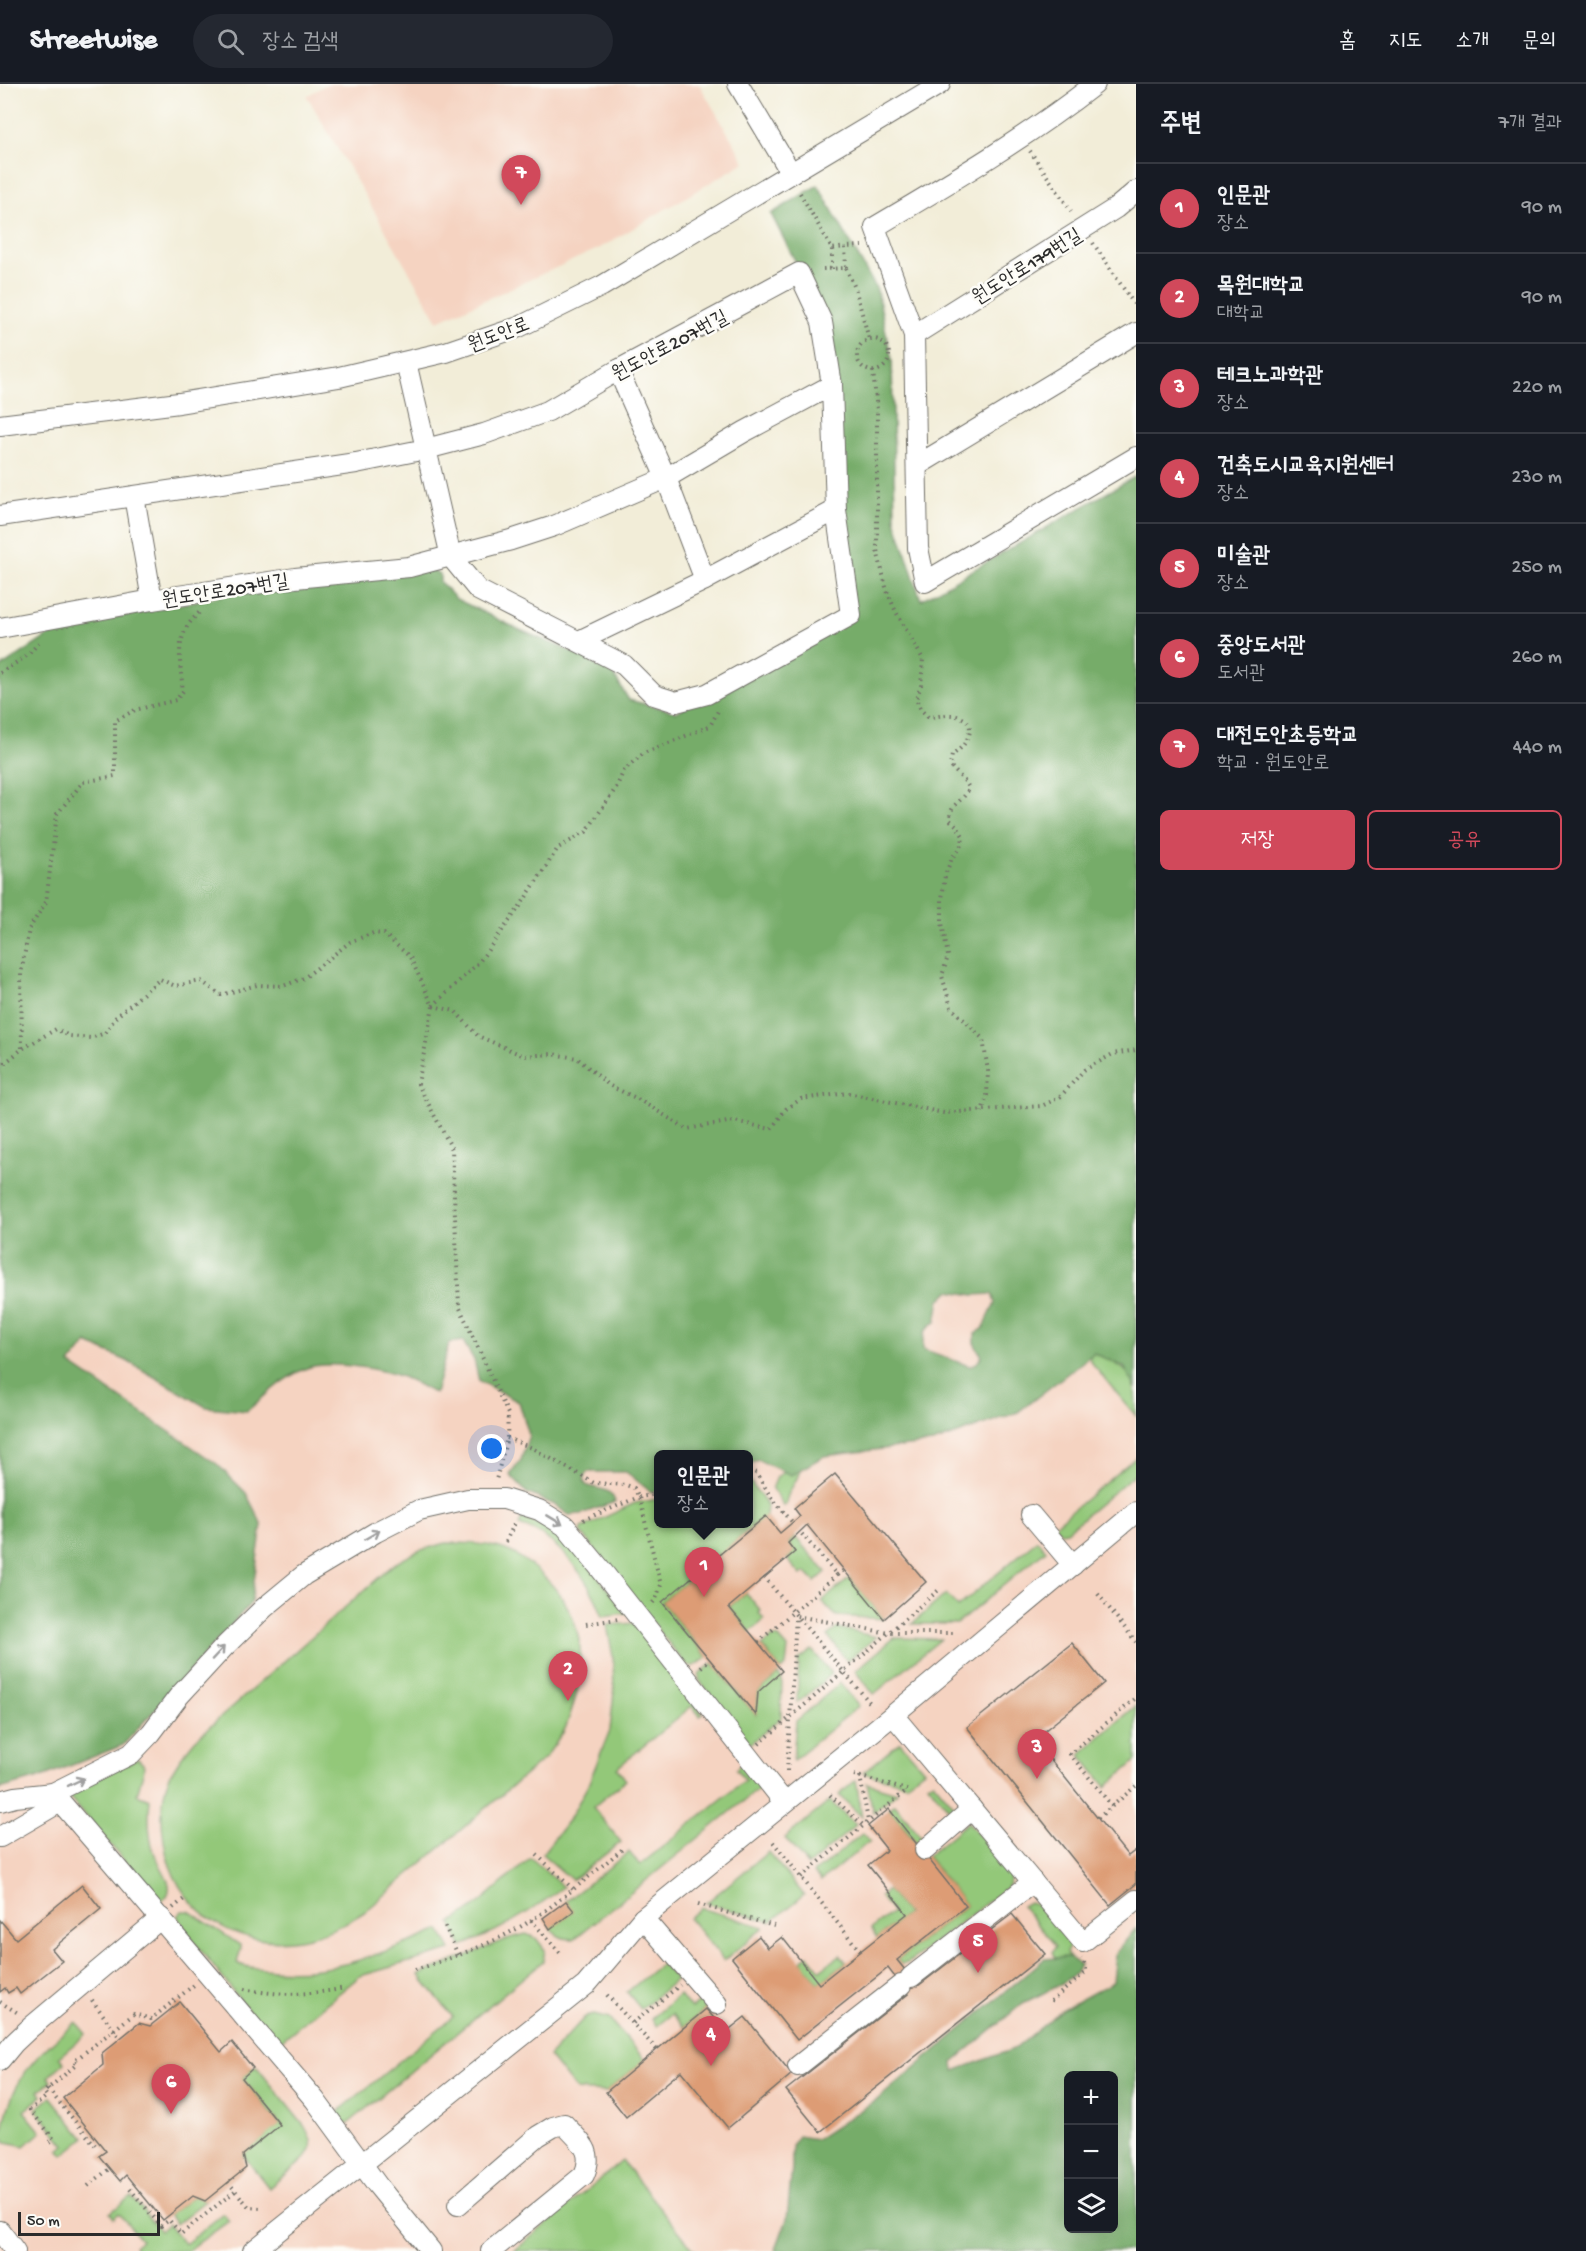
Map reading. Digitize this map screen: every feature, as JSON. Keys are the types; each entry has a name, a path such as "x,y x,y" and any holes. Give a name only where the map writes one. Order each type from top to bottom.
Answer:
{"street":[{"path":"738,84 791,173"},
{"name":"원도안로","path":"2,420 179,403 339,377 446,352 519,327 602,286 939,84"},
{"path":"1095,84 1060,112 984,162 875,227 914,335 918,548 925,582 1136,457"},
{"name":"원도안로179번길","path":"914,335 1116,208 1136,191"},
{"name":"원도안로207번길","path":"0,516 356,463 426,449 484,434 548,411 618,370 799,273 822,322 832,385 836,510 851,615 707,694 676,702 654,695 624,665 478,590 451,557 426,449 406,362"},
{"path":"918,465 1136,333"},
{"path":"618,370 666,478 705,580"},
{"name":"원도안로207번길","path":"0,628 152,600 294,578 409,567 511,540 554,525 666,478 744,432 832,385"},
{"path":"134,496 152,600"},
{"path":"579,641 705,580 836,510"},
{"path":"0,1837 57,1797 131,1754 151,1733 179,1696 225,1646 264,1608 304,1575 376,1532 419,1510 468,1499 504,1499 538,1510 565,1526 784,1802"},
{"path":"253,2251 586,1984 643,1918 893,1715 1136,1512"},
{"path":"1031,1515 1073,1565"},
{"path":"893,1715 1083,1941 1136,1900"},
{"path":"0,1801 57,1797"},
{"path":"57,1797 315,2100 431,2251"},
{"path":"924,1850 972,1809"},
{"path":"798,2066 1033,1882"},
{"path":"0,2060 31,2027 161,1918"},
{"path":"643,1918 717,2004"},
{"path":"458,2205 538,2136 553,2127 564,2124 586,2148 590,2162 584,2175 490,2251"}],"path":[{"path":"1027,147 1079,222"},
{"path":"800,193 832,249 832,269"},
{"path":"1091,241 1136,307"},
{"path":"832,249 862,246"},
{"path":"845,247 846,268 855,288 870,339"},
{"path":"823,269 846,268"},
{"path":"870,339 880,340 889,353 887,363 879,370 863,368 858,362 856,354 858,349 870,339"},
{"path":"848,364 858,362"},
{"path":"873,371 877,422 877,550 887,591 896,612 924,659 921,686 916,699 921,710 928,717 957,716 964,719 969,726 970,738 952,755 950,765 956,775 965,780 969,788 967,794 954,804 950,811 950,820 963,836 962,844 952,858 945,875 942,923 948,956 942,976 951,1007 983,1039 988,1071 987,1095 982,1112"},
{"path":"22,1049 21,974 29,928 46,902 57,814 83,782 115,776 115,721 135,710 176,700 183,691 178,648 194,617 203,609"},
{"path":"0,673 28,655 55,618"},
{"path":"432,1006 479,962 521,905 558,848 586,832 616,788 624,770 644,753 710,726 728,693 730,682"},
{"path":"0,1066 22,1049 56,1029 69,1036 91,1038 105,1033 116,1017 160,979 175,986 201,981 221,995 257,985 283,986 304,978 350,942 373,933 384,934 410,957 432,1006 418,1084 452,1149 459,1306 508,1414 507,1438 494,1489"},
{"path":"432,1006 455,1011 478,1036 524,1056 552,1054 577,1058 610,1086 636,1098 687,1129 734,1121 771,1129 786,1109 801,1099 848,1093 944,1113 1042,1106 1060,1097 1084,1070 1113,1054 1136,1050"},
{"path":"507,1438 532,1448 594,1483 626,1485 634,1488 639,1497 661,1585 651,1605"},
{"path":"753,1472 793,1523"},
{"path":"565,1526 639,1497 654,1495"},
{"path":"506,1542 514,1523"},
{"path":"800,1532 837,1575"},
{"path":"758,1642 795,1614 844,1570"},
{"path":"764,1577 870,1703"},
{"path":"747,1754 941,1588"},
{"path":"1098,1594 1136,1642"},
{"path":"795,1614 889,1633 955,1633"},
{"path":"787,1771 795,1614"},
{"path":"586,1624 605,1621"},
{"path":"702,1666 708,1661"},
{"path":"1112,1806 1070,1754 1136,1698"},
{"path":"801,1877 907,1790 857,1775 868,1822"},
{"path":"1098,1818 1136,1786"},
{"path":"830,1795 864,1826"},
{"path":"773,1842 860,1951"},
{"path":"415,1970 458,1955 511,1932 573,1889 625,1847"},
{"path":"537,1855 573,1889"},
{"path":"698,1904 774,1926"},
{"path":"531,1920 562,1955"},
{"path":"445,1926 458,1955"},
{"path":"1051,2001 1086,1972 1086,1966"},
{"path":"633,2023 682,1983"},
{"path":"50,2142 54,2139 30,2110 47,2096 44,2092 77,2064 74,2061 113,2029 134,2014 151,2019 194,1984"},
{"path":"240,1988 291,1994 323,1993 345,1988"},
{"path":"607,1995 657,2050"},
{"path":"92,2000 120,2038"},
{"path":"0,2002 18,2013"},
{"path":"48,2089 95,2145"},
{"path":"88,2186 110,2169"},
{"path":"228,2182 249,2207 260,2208"},
{"path":"130,2189 161,2226 169,2220 181,2234 236,2191"}],"shaded area":[{"path":"327,84 699,84 745,162 600,248 438,321 307,96"},
{"path":"1136,1162 1136,2023 1075,2071 1064,2071 1064,2080 846,2251 0,2251 0,1380 134,1297"}],"green space":[{"path":"818,185 877,290 892,361 895,519 921,600 1136,476 1136,1388 1124,1367 1094,1353 1018,1412 933,1443 824,1456 791,1475 758,1460 753,1462 753,1450 654,1450 654,1491 651,1492 626,1472 587,1472 584,1480 586,1485 607,1491 615,1502 581,1514 569,1515 555,1505 527,1493 510,1475 521,1460 529,1435 519,1402 479,1381 474,1360 463,1341 449,1343 435,1394 407,1379 385,1372 343,1365 317,1366 291,1376 247,1411 206,1407 127,1361 87,1343 70,1364 217,1464 246,1493 262,1525 251,1603 123,1745 39,1778 0,1789 0,668 60,628 280,584 424,566 440,574 440,582 456,599 568,650 613,674 629,700 676,712 854,614 838,467 805,280 771,214","holes":["949,1291 974,1295 992,1294 995,1303 983,1329 975,1334 975,1345 982,1356 977,1363 969,1366 923,1349 925,1332 936,1322 940,1300"]},
{"path":"1094,1353 1117,1364 1129,1375 1135,1391 1136,1416 1094,1366 1089,1357"},
{"path":"1136,1457 1136,1473 1067,1531 1061,1532 1054,1526"},
{"path":"800,1469 788,1494 786,1504 783,1505 772,1489 777,1477 784,1471 791,1474"},
{"path":"753,1486 767,1505 766,1516 753,1527"},
{"path":"654,1500 654,1528 751,1528 662,1602 707,1657 695,1666 686,1665 581,1532 582,1528 635,1503"},
{"path":"522,1518 553,1530 575,1548 627,1613 603,1616 581,1574 547,1539 519,1525"},
{"path":"795,1537 826,1572 815,1582 805,1572 801,1575 787,1559 795,1552 788,1543"},
{"path":"1037,1540 1046,1550 957,1624 912,1624 946,1594 958,1607"},
{"path":"446,1543 487,1545 512,1553 542,1575 566,1604 574,1620 581,1655 577,1691 564,1731 546,1757 366,1911 350,1920 326,1932 299,1939 275,1941 251,1938 210,1919 193,1904 180,1886 170,1865 164,1841 163,1800 168,1779 175,1767 195,1740 394,1564 418,1551"},
{"path":"850,1578 884,1619 836,1616 822,1601"},
{"path":"746,1593 761,1611 759,1613 764,1620 750,1632 729,1607"},
{"path":"636,1623 703,1714 700,1716 692,1706 617,1768 626,1780 593,1807 621,1842 572,1880 542,1854 570,1818 588,1785 610,1730 614,1692 613,1657 607,1625"},
{"path":"838,1628 876,1637 847,1661 828,1636"},
{"path":"773,1637 779,1638 788,1648 786,1666 781,1670 762,1646"},
{"path":"894,1638 941,1639 874,1694 855,1671"},
{"path":"812,1650 832,1674 797,1703 799,1660"},
{"path":"712,1663 756,1715 758,1692 778,1675 782,1679 781,1718 750,1744 699,1680 699,1675"},
{"path":"840,1683 859,1706 793,1760 796,1721"},
{"path":"1136,1706 1136,1761 1106,1787 1080,1754"},
{"path":"900,1742 924,1770 906,1784 863,1773"},
{"path":"138,1759 145,1766 137,1794 150,1799 151,1841 169,1885 168,1895 161,1901 65,1792"},
{"path":"743,1765 761,1787 574,1939 561,1937 550,1929 573,1911 566,1901 629,1852 640,1865 745,1780 736,1769"},
{"path":"856,1780 862,1817 839,1795"},
{"path":"933,1781 960,1813 920,1847 889,1809 895,1804 923,1839 953,1814 928,1784"},
{"path":"867,1783 897,1792 873,1812"},
{"path":"830,1801 856,1825 808,1866 785,1838"},
{"path":"968,1822 1010,1872 1007,1887 908,1963 902,1964 897,1960 966,1906 927,1856"},
{"path":"863,1833 870,1841 821,1881 814,1873"},
{"path":"768,1852 804,1895 771,1922 706,1903"},
{"path":"531,1858 563,1887 514,1921 461,1946 451,1923 477,1905"},
{"path":"888,1890 907,1914 877,1938 871,1929 892,1912 880,1896"},
{"path":"1029,1902 1037,1904 1070,1945 1066,1953 1069,1957 1055,1958 1052,1952 1056,1946 1022,1906"},
{"path":"701,1908 764,1927 724,1961 689,1918"},
{"path":"182,1911 189,1911 240,1945 237,1963 250,1968 287,1971 332,1967 376,1955 440,1930 451,1950 360,1976 276,2045 190,1937 177,1916"},
{"path":"1136,1928 1136,2251 775,2251 787,2219 792,2144 798,2136 817,2139 878,2099 1044,1959 1069,1957 1080,1965 1076,1973 1056,1987 1023,2003 953,2062 954,2071 1016,2048 1063,2009 1113,1982 1116,1953"},
{"path":"526,1934 536,1938 545,1950 543,1961 344,2127 334,2115 453,2017 419,1975 510,1938"},
{"path":"808,1955 820,1970 840,1955 846,1962 819,1984 801,1961"},
{"path":"662,1963 676,1980 641,2009 627,1992"},
{"path":"679,1995 691,2008 700,2001 707,2008 684,2027 672,2014 657,2026 651,2019"},
{"path":"594,2015 609,2019 645,2060 606,2092 576,2090 549,2056 585,2017"},
{"path":"76,2022 86,2034 59,2057 64,2063 48,2077 51,2081 39,2091 42,2096 24,2111 41,2132 25,2146 6,2142 2,2137 6,2117 11,2100 26,2071 47,2047"},
{"path":"256,2066 305,2127 311,2144 311,2149 304,2159 269,2188 243,2155 280,2124 242,2078"},
{"path":"51,2097 84,2138 63,2155 59,2150 65,2145 36,2109"},
{"path":"622,2161 695,2251 514,2251"},
{"path":"131,2196 160,2231 168,2224 185,2244 223,2214 229,2221 187,2251 138,2251 134,2246 141,2240 119,2213 114,2218 110,2213"},
{"path":"193,2196 205,2201 176,2224 169,2215"}],"building":[{"path":"835,1474 926,1582 884,1619 807,1525 788,1543 795,1552 729,1607 782,1671 758,1692 756,1715 662,1602 766,1516 780,1533 800,1516 794,1508"},
{"path":"1072,1643 1104,1683 1034,1739 1128,1856 1136,1850 1136,1884 1110,1905 967,1727"},
{"path":"889,1809 966,1906 897,1960 918,1986 1012,1914 1045,1954 820,2132 786,2090 908,1994 888,1968 797,2040 732,1958 759,1936 768,1948 782,1937 819,1984 907,1914 868,1865 887,1850 868,1826"},
{"path":"82,1885 101,1909 52,1949 62,1961 20,1994 16,1988 8,1993 5,1988 0,1992 0,1920 16,1939"},
{"path":"566,1901 574,1911 550,1929 543,1918"},
{"path":"180,2002 221,2052 232,2042 253,2068 242,2078 280,2125 243,2155 246,2168 205,2201 193,2196 163,2220 126,2175 120,2181 99,2156 106,2151 63,2098 103,2065 102,2053 139,2023 150,2026"},
{"path":"706,2009 726,2032 745,2017 792,2074 728,2128 681,2071 626,2117 606,2092"}],"place":[{"name":"대전도안초등학교","path":"521,205"},
{"name":"인문관","path":"704,1597"},
{"name":"목원대학교","path":"568,1701"},
{"name":"테크노과학관","path":"1037,1779"},
{"name":"미술관","path":"978,1973"},
{"name":"건축도시교육지원센터","path":"711,2066"},
{"name":"중앙도서관","path":"171,2114"}]}
